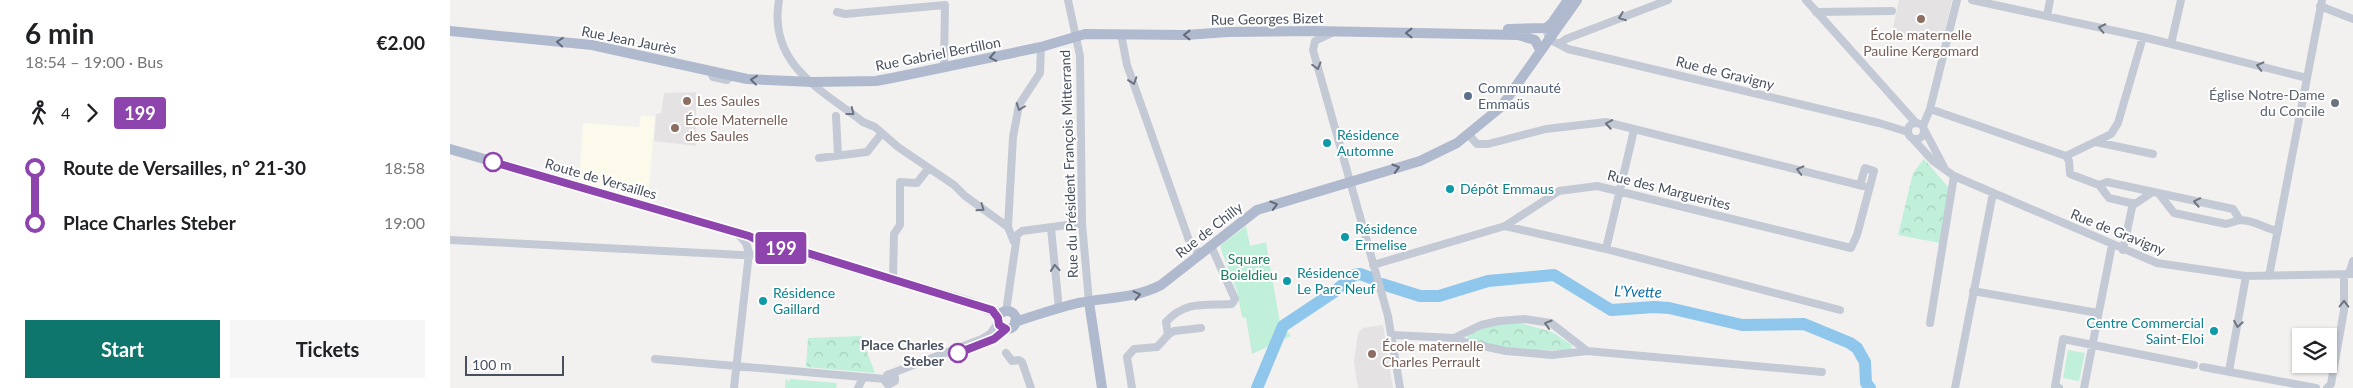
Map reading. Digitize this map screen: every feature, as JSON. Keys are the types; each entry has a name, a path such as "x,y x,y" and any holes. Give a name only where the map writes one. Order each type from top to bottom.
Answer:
{"main road":[{"path":"1546,28 1552,23 1568,0"},
{"name":"Rue de Chilly","path":"1003,319 1012,314 1015,322 1089,302 1135,296 1148,292 1161,285 1257,210 1420,161 1446,150 1469,135 1501,107 1577,0"},
{"name":"Rue Georges Bizet","path":"1458,33 1546,28"},
{"name":"Rue Jean Jaurès","path":"450,31 592,45 732,75 767,81 807,82"},
{"name":"Rue Georges Bizet","path":"1077,36 1085,34 1335,32 1458,33 1528,36 1535,40 1540,50"},
{"name":"Rue Gabriel Bertillon","path":"807,82 876,81 1041,47 1077,36"},
{"name":"Route de Versailles","path":"450,149 749,236 771,247 791,248 984,307 1001,309 1003,319"},
{"name":"Rue du Président François Mitterrand","path":"1089,302 1102,388"}],"street":[{"path":"780,0 778,25 782,45 794,67 807,82 863,122 882,133 898,148 954,185 965,196 1008,227"},
{"name":"Rue du Président François Mitterrand","path":"1068,0 1077,36 1081,78 1082,224 1089,302"},
{"path":"1559,44 1566,38 1668,0"},
{"name":"Rue de Gravigny","path":"1806,0 1921,126 1944,169"},
{"path":"1921,126 1911,125 1910,136 1920,138 1921,126 1930,109 1957,0"},
{"path":"1972,0 2143,37 2307,78"},
{"path":"2047,16 2050,0"},
{"path":"2171,44 2181,0"},
{"path":"2269,276 2321,3 2353,19"},
{"path":"837,12 845,14 945,5 944,66"},
{"path":"1816,12 1892,11"},
{"path":"1546,28 1549,39"},
{"path":"1335,32 1315,41 1313,50 1374,265 1392,335 1400,388"},
{"path":"1121,34 1127,65 1192,246 1202,254"},
{"path":"2066,156 2111,134 2118,124 2143,37"},
{"name":"Rue de Gravigny","path":"1549,39 1568,49 1879,123 1910,136 1933,161 1954,176 2157,263 2246,276 2349,274"},
{"path":"1014,242 1008,227 1013,137 1019,105 1040,73 1041,47"},
{"path":"1930,109 2066,156 2069,160 2070,174 2099,185 2109,198 2133,203 2150,193"},
{"path":"836,116 838,155"},
{"path":"1469,135 1474,141 1482,144 1546,129 1606,122 1634,130 1860,185 1870,187 1874,171 1864,168 1860,185"},
{"path":"1606,249 1634,130"},
{"path":"819,158 866,152 882,133"},
{"path":"2096,142 2153,154"},
{"path":"892,279 894,234 900,225 900,182 917,183 928,169"},
{"path":"1930,323 1954,176"},
{"path":"2099,185 2107,182 2150,193 2233,209 2240,220"},
{"name":"Rue des Marguerites","path":"1374,265 1505,226 1558,191 1597,186 1621,190 1851,248 1857,235 1870,187"},
{"path":"1955,388 1993,193"},
{"path":"2160,195 2174,213 2226,224 2240,220 2253,220 2266,229 2278,231"},
{"path":"2123,250 2133,203"},
{"path":"655,359 891,381 990,334 1003,319 1014,242 1017,235 1022,231 1082,224"},
{"path":"1505,226 1606,249 1840,310"},
{"path":"1051,228 1059,309"},
{"path":"734,388 749,254 746,243 738,234"},
{"path":"450,240 742,255 807,254"},
{"path":"2084,388 2112,245"},
{"path":"1168,335 1166,322 1179,310 1194,305 1232,304 1235,299 1211,246"},
{"name":"Route de Versailles","path":"749,254 760,248 771,247"},
{"path":"2327,388 2332,384 2349,274 2353,261"},
{"path":"2229,371 2246,276"},
{"path":"1973,292 2098,313"},
{"path":"1454,338 1481,325 1524,319 1551,322 1587,352"},
{"path":"1132,388 1127,357 1134,350 1157,348 1174,331 1201,328"},
{"path":"1392,335 1454,338 1506,351 1552,354 1587,352 1822,372"},
{"path":"2059,388 2055,387 2063,339 2194,365"},
{"path":"1006,353 1012,361 1019,360 1022,362 1031,388"},
{"path":"2203,367 2316,388"},
{"path":"858,388 863,378"},
{"path":"2268,388 2270,379"}],"shaded area":[{"name":"École maternelle Pauline Kergomard","path":"1899,0 1952,0 1944,37 1891,36"},
{"name":"École Maternelle des Saules","path":"696,92 696,146 654,141 656,114 661,113 664,93"},
{"path":"641,115 655,117 648,201 579,181 583,123 639,127"},
{"name":"École maternelle Charles Perrault","path":"1383,325 1393,388 1358,388 1354,362 1358,333 1363,328"}],"green space":[{"path":"1924,159 1949,188 1940,243 1898,235 1913,173"},
{"name":"Square Boieldieu","path":"1246,226 1250,246 1266,242 1280,323 1291,336 1252,354 1246,318 1242,317 1237,291 1221,250 1221,245"},
{"path":"1517,322 1552,332 1572,345 1571,350 1506,351 1469,340 1467,336 1491,326"},
{"path":"861,336 875,373 806,367 808,338"},
{"path":"2068,350 2085,353 2079,381 2063,378"},
{"path":"786,378 789,382 790,379 837,383 836,388 785,388"}],"waterway":[{"name":"L'Yvette","path":"1257,388 1283,326 1334,292 1354,275 1360,274 1374,279"},
{"name":"L'Yvette","path":"1382,284 1420,296 1439,296 1488,281 1554,275 1611,310 1654,307 1669,308 1742,325 1804,324 1850,343 1857,348 1865,362 1866,383 1870,388"}],"bus line":[{"name":"199","path":"493,162 749,236 771,247 791,248 834,263 992,310 998,318 999,325 1006,329 998,337 958,353"}],"place":[{"name":"École maternelle Pauline Kergomard","path":"1921,19"},
{"name":"Communauté Emmaüs","path":"1468,96"},
{"name":"Les Saules","path":"687,101"},
{"name":"Église Notre-Dame du Concile","path":"2335,103"},
{"name":"École Maternelle des Saules","path":"675,128"},
{"name":"Résidence Automne","path":"1327,143"},
{"name":"Dépôt Emmaus","path":"1450,189"},
{"name":"Résidence Ermelise","path":"1345,237"},
{"name":"Résidence Le Parc Neuf","path":"1287,281"},
{"name":"Résidence Gaillard","path":"763,301"},
{"name":"Centre Commercial Saint-Eloi","path":"2214,331"},
{"name":"Place Charles Steber","path":"958,353"},
{"name":"École maternelle Charles Perrault","path":"1372,354"}]}
